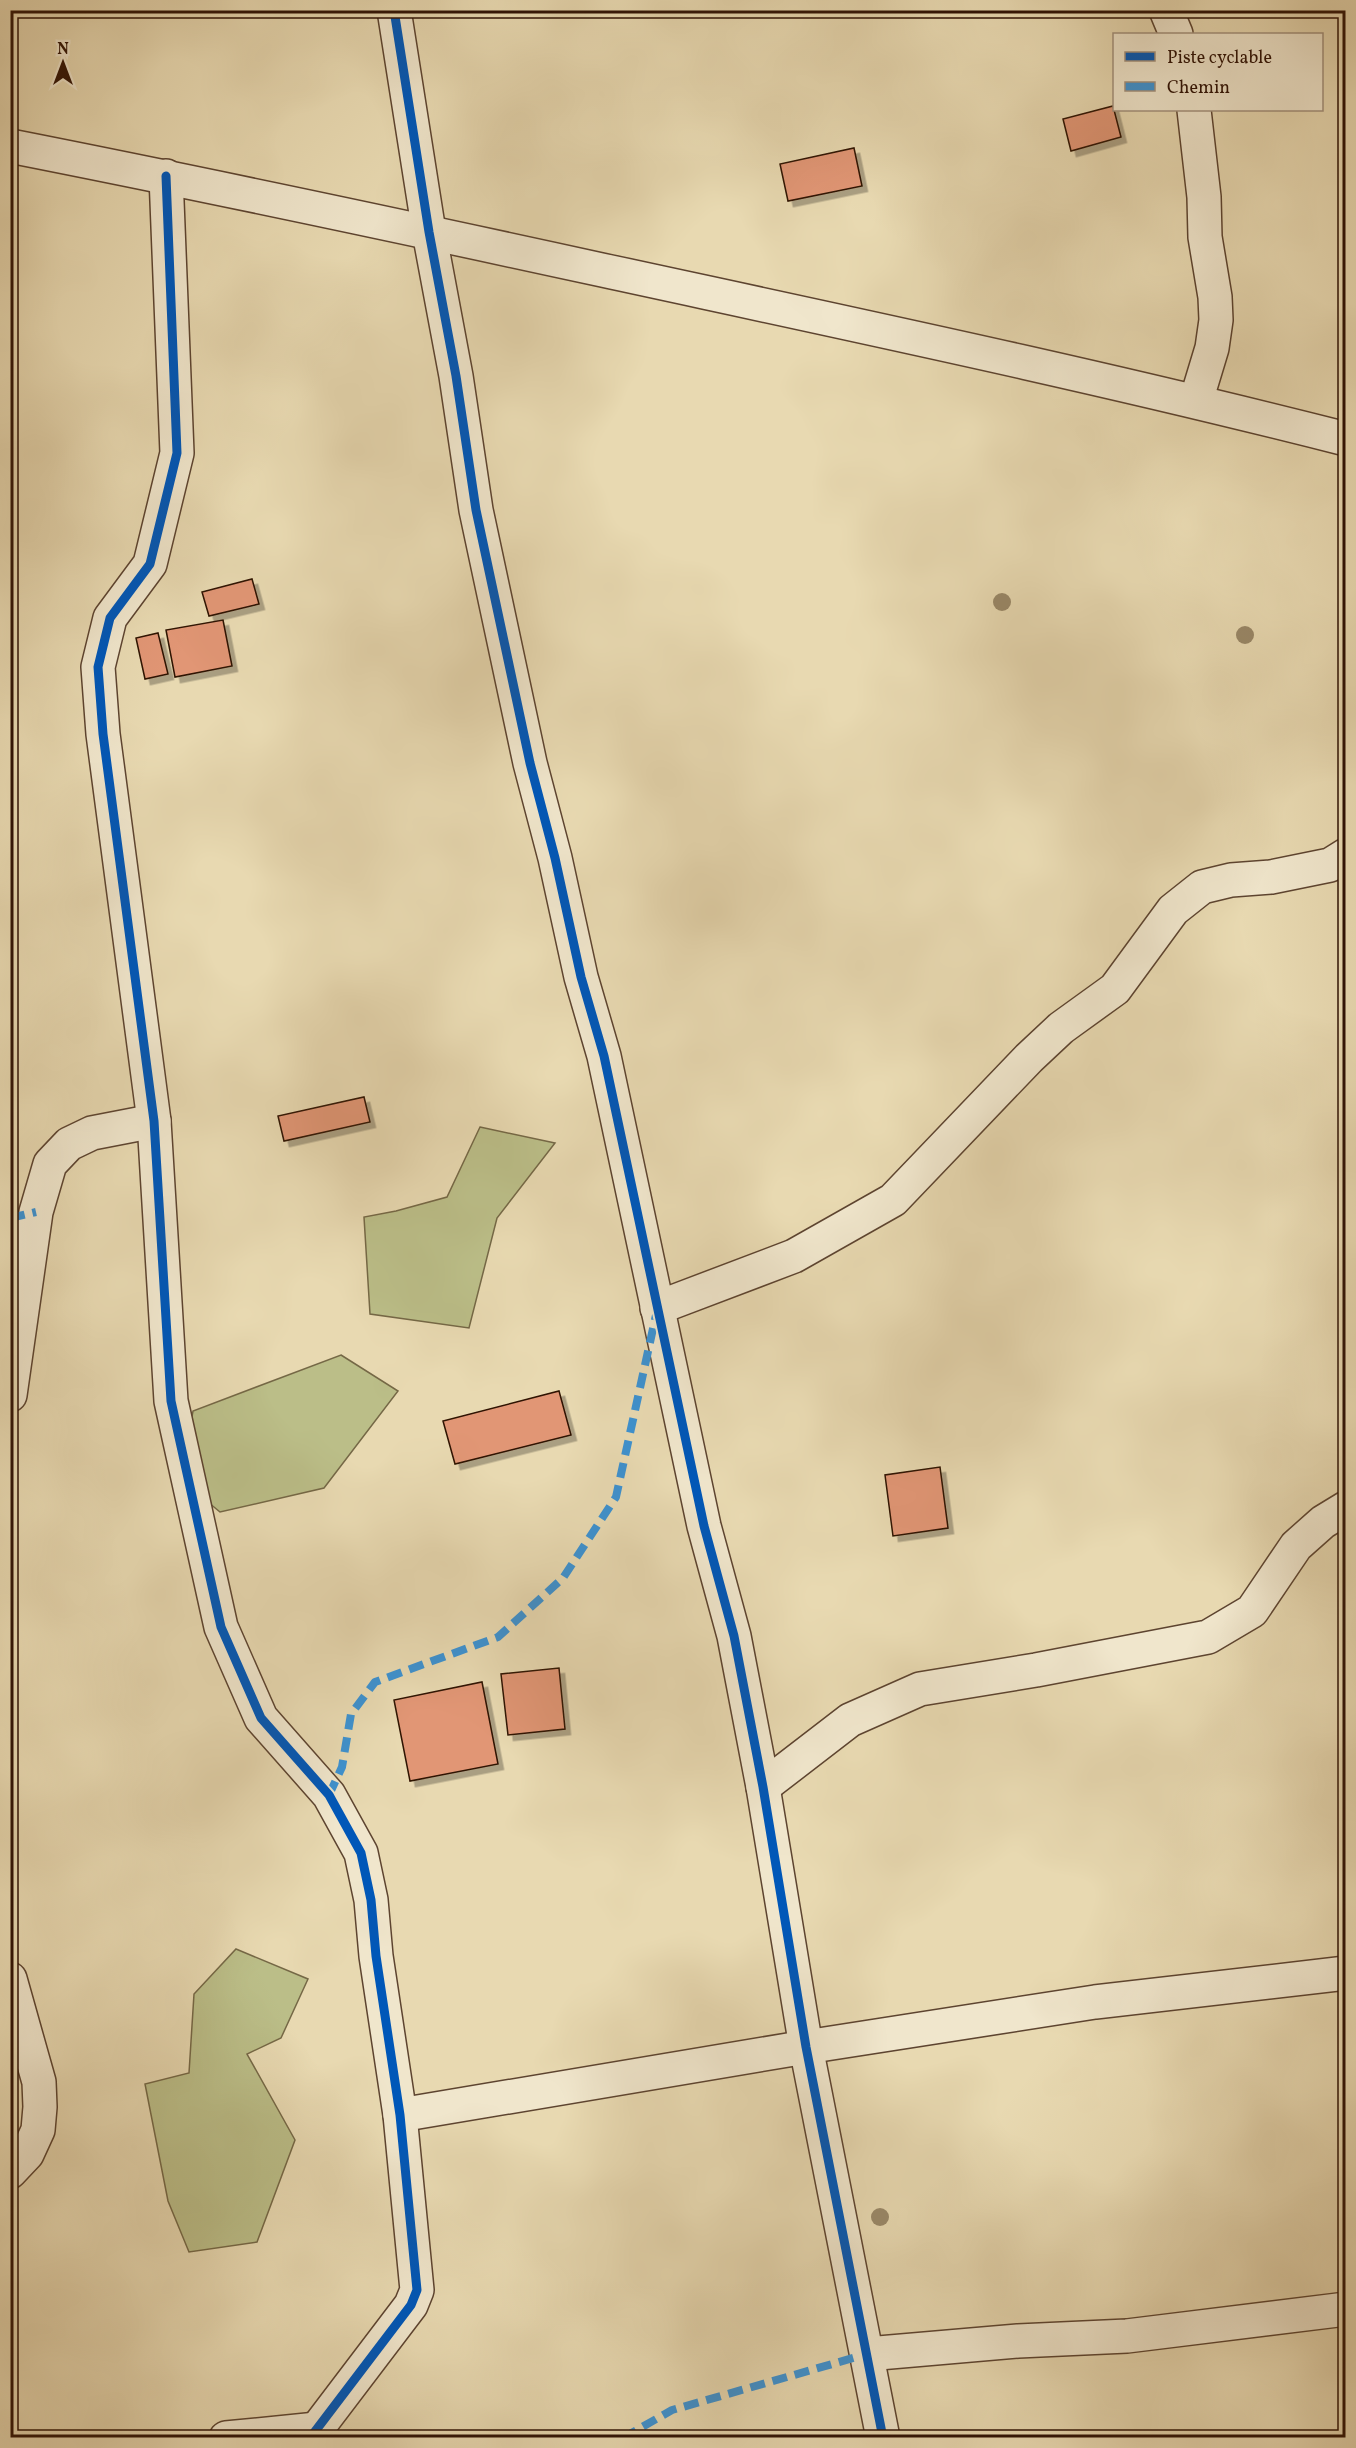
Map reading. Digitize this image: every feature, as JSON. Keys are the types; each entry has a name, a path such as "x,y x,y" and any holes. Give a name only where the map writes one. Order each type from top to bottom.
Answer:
{"street":[{"path":"394,10 429,231 492,593 581,977 604,1056 705,1526 734,1636 763,1786 806,2047 883,2438"},
{"path":"1166,10 1176,33"},
{"path":"1194,111 1204,197 1205,237 1215,297 1216,320 1212,348 1196,401"},
{"path":"10,146 429,231 866,326 1196,401 1346,439"},
{"path":"166,176 177,453 150,564 110,618 98,667 105,746 154,1121 171,1401 221,1627 261,1718 329,1795 361,1853 371,1900 376,1956 400,2115 417,2290 411,2305 313,2433 226,2438"},
{"path":"657,1308 794,1256 893,1200 1029,1058 1061,1028 1115,989 1173,910 1202,887 1231,880 1271,877 1330,865 1346,855"},
{"path":"10,1395 36,1212 50,1164 69,1144 92,1133 154,1121"},
{"path":"763,1786 850,1720 920,1689 1036,1670 1208,1637 1252,1611 1296,1546 1323,1522 1346,1508"},
{"path":"400,2115 806,2047 1095,2002 1346,1973"},
{"path":"10,1979 39,2082 40,2107 38,2130 27,2154 10,2172"},
{"path":"867,2354 1018,2341 1127,2336 1346,2309"}],"green space":[{"path":"480,1127 555,1143 497,1218 469,1328 370,1314 364,1217 447,1197"},
{"path":"341,1355 398,1391 324,1488 220,1512 180,1479 193,1411"},
{"path":"236,1949 308,1979 281,2038 247,2054 295,2140 257,2242 189,2252 168,2201 145,2084 189,2073 194,1994"}],"building":[{"path":"1113,106 1121,137 1071,151 1063,119"},
{"path":"854,148 862,186 788,201 780,164"},
{"path":"252,579 259,604 209,616 202,592"},
{"path":"223,620 232,666 175,677 166,630"},
{"path":"158,633 168,674 145,679 136,638"},
{"path":"364,1097 370,1122 284,1141 278,1116"},
{"path":"559,1391 571,1435 455,1464 443,1421"},
{"path":"940,1467 948,1528 893,1536 885,1475"},
{"path":"559,1668 565,1729 508,1735 501,1674"},
{"path":"482,1682 498,1764 410,1781 394,1700"}],"marked path":[{"path":"10,1218 36,1212"},
{"path":"329,1795 342,1767 351,1714 375,1682 498,1637 563,1578 616,1497 656,1315"},
{"path":"623,2438 672,2410 867,2354"}],"cycle path":[{"path":"394,10 429,232 456,376 476,510 530,763 555,858 581,977 604,1056 704,1526 734,1636 763,1787 806,2047 883,2438"},
{"path":"166,176 177,453 150,564 110,618 98,667 103,734 154,1121 171,1401 221,1627 261,1718 329,1795 361,1853 371,1900 376,1956 400,2115 417,2290 411,2305 310,2438"}]}
